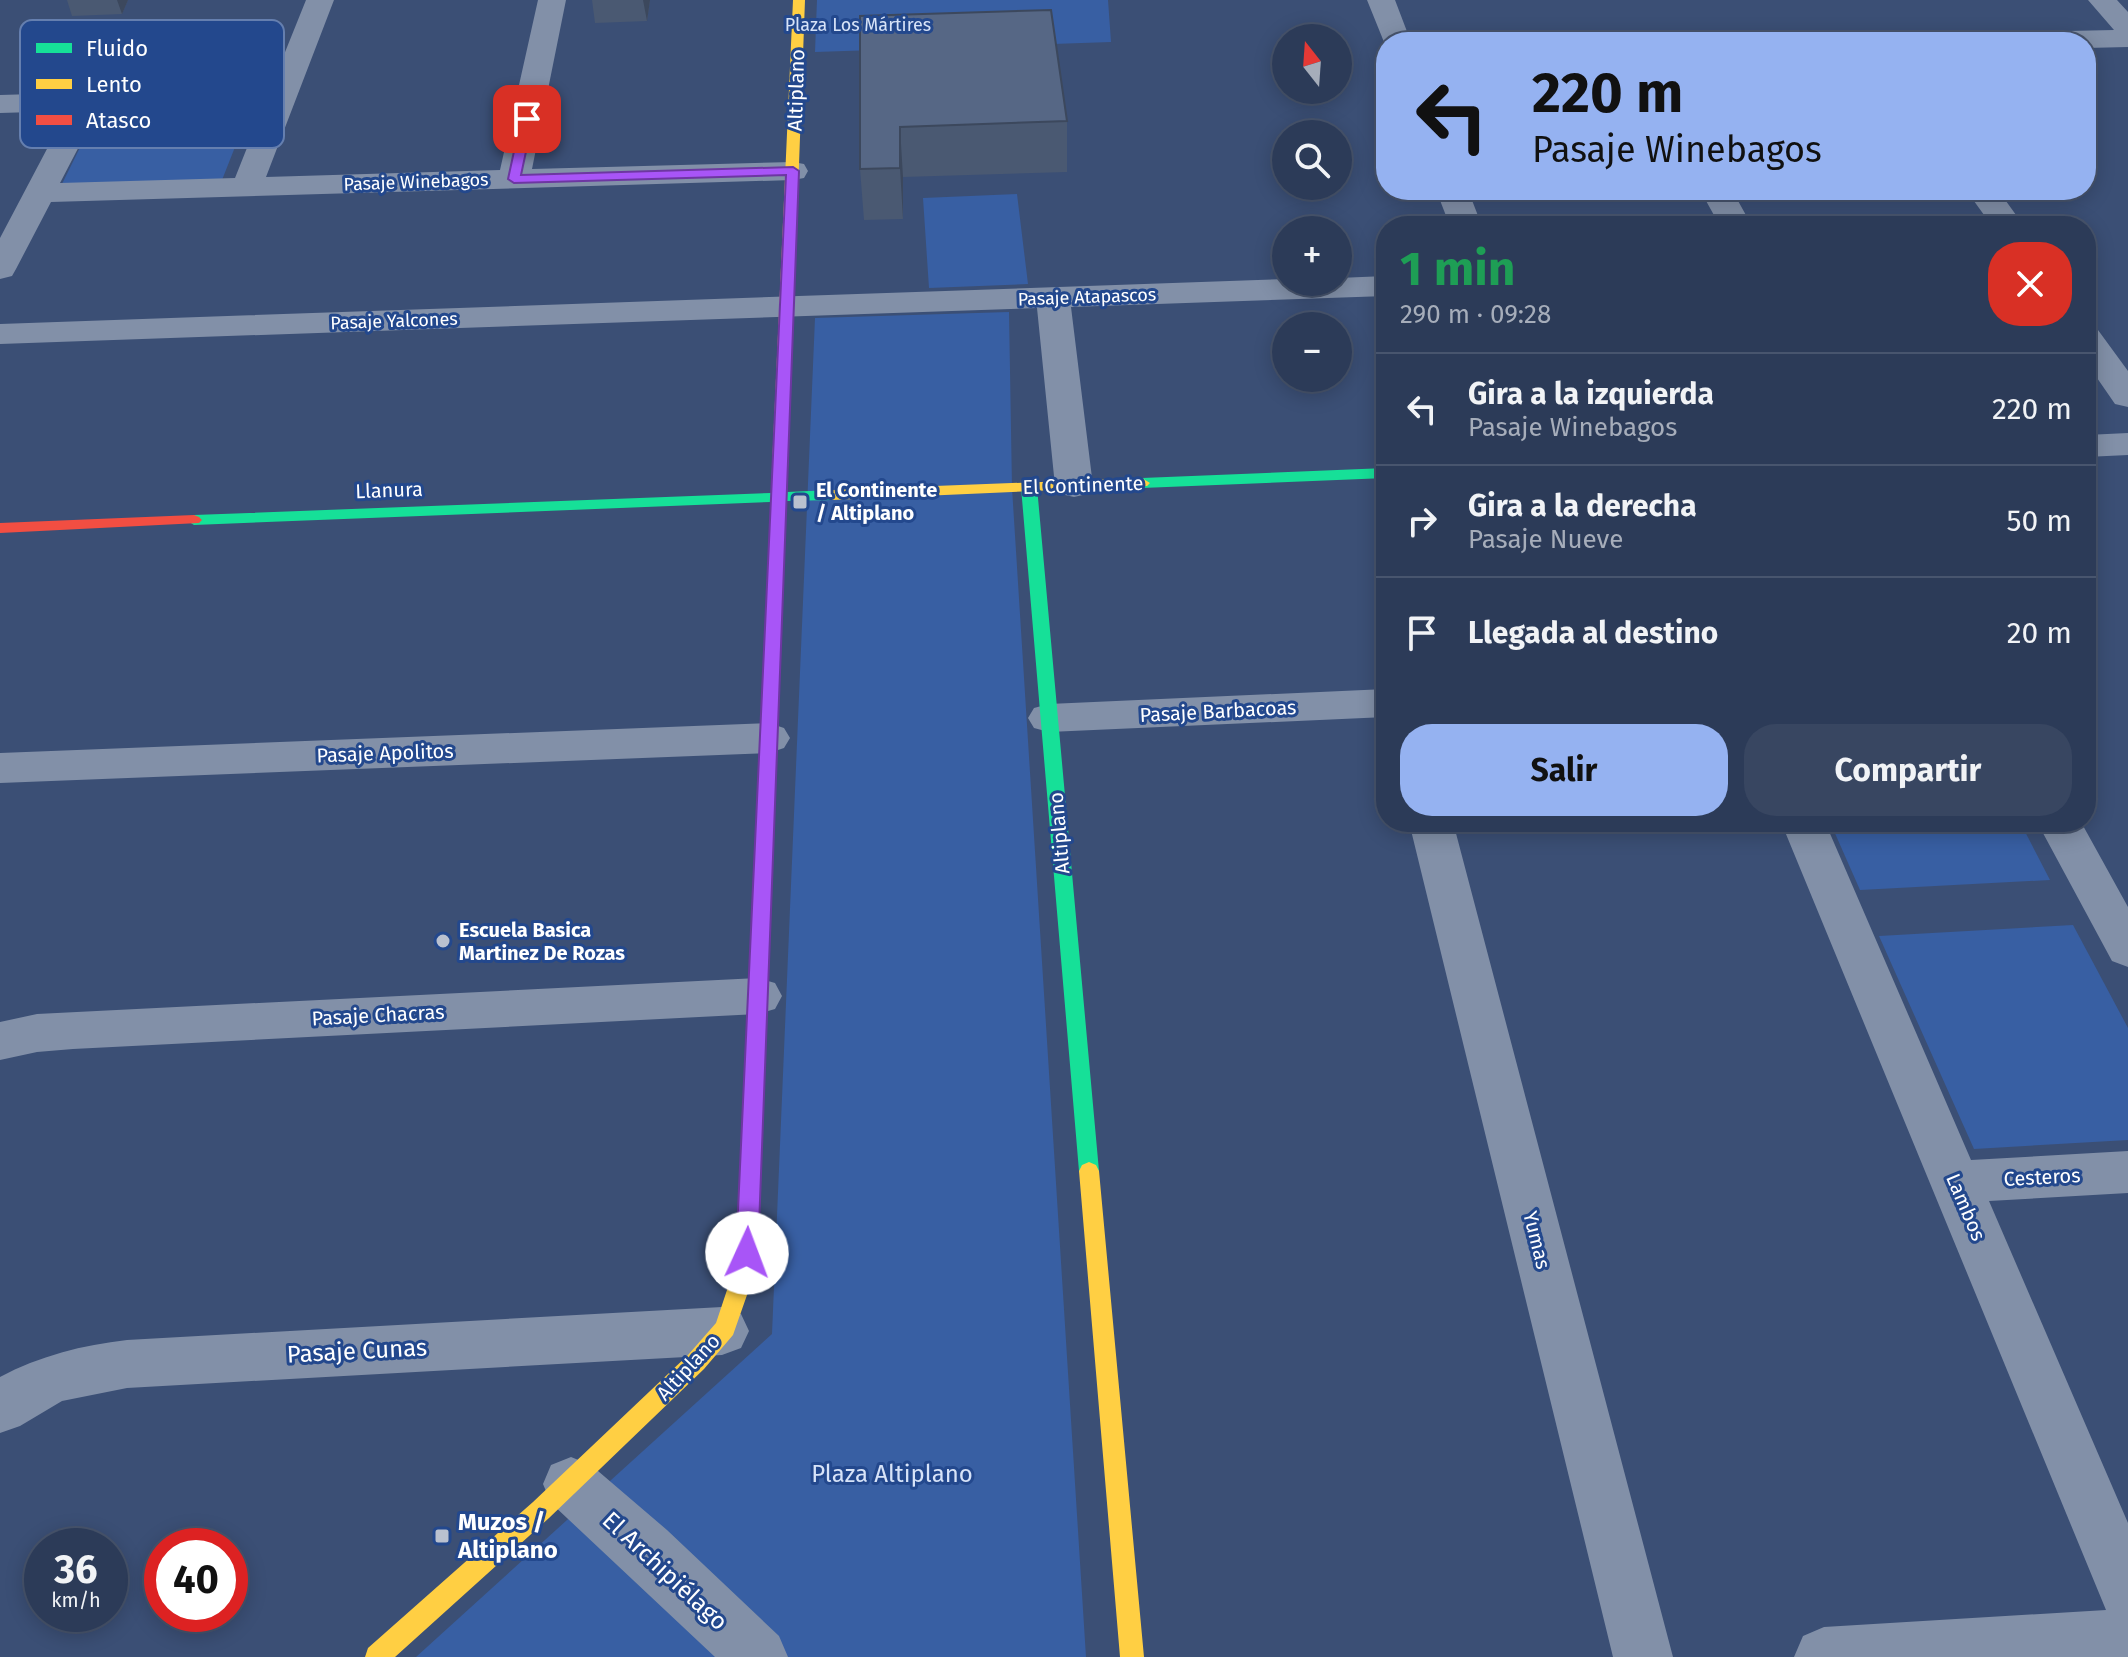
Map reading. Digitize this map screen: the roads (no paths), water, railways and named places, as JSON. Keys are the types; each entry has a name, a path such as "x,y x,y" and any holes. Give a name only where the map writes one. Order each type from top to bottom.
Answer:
{"street":[{"path":"284,91 320,0"},
{"path":"514,179 552,0"},
{"name":"Altiplano","path":"377,1657 571,1484 722,1331 736,1307 747,1253 799,0"},
{"path":"1381,0 1393,32"},
{"path":"2102,0 2128,29"},
{"path":"2096,39 2128,38"},
{"path":"0,104 20,104"},
{"path":"0,269 63,148"},
{"path":"247,187 262,148"},
{"name":"Pasaje Winebagos","path":"40,193 793,171"},
{"name":"Pasaje Atapascos","path":"788,307 1376,286"},
{"path":"1053,298 1074,486"},
{"name":"Pasaje Yalcones","path":"0,334 788,307"},
{"path":"2096,351 2128,396"},
{"path":"2096,446 2128,444"},
{"name":"El Continente","path":"779,497 1376,473"},
{"name":"Altiplano","path":"1029,487 1132,1657"},
{"name":"Llanura","path":"0,528 779,497"},
{"name":"Pasaje Barbacoas","path":"1049,718 1376,703"},
{"name":"Pasaje Apolitos","path":"0,768 769,738"},
{"name":"Yumas","path":"1434,832 1643,1657"},
{"name":"Lambos","path":"1807,832 2128,1592"},
{"path":"2064,832 2128,949"},
{"name":"Pasaje Chacras","path":"0,1041 73,1030 758,996"},
{"name":"Cesteros","path":"1955,1182 2128,1172"},
{"name":"Pasaje Cunas","path":"0,1408 31,1388 59,1376 127,1364 722,1331"},
{"name":"El Archipiélago","path":"571,1484 646,1550 758,1657"},
{"path":"1824,1657 2128,1638"}],"place":[{"name":"El Continente / Altiplano","path":"800,502"},
{"name":"Escuela Basica Martinez De Rozas","path":"443,941"},
{"name":"Muzos / Altiplano","path":"442,1536"}],"park label":[{"name":"Plaza Los Mártires","path":"858,25"},
{"name":"Plaza Altiplano","path":"892,1474"}]}
